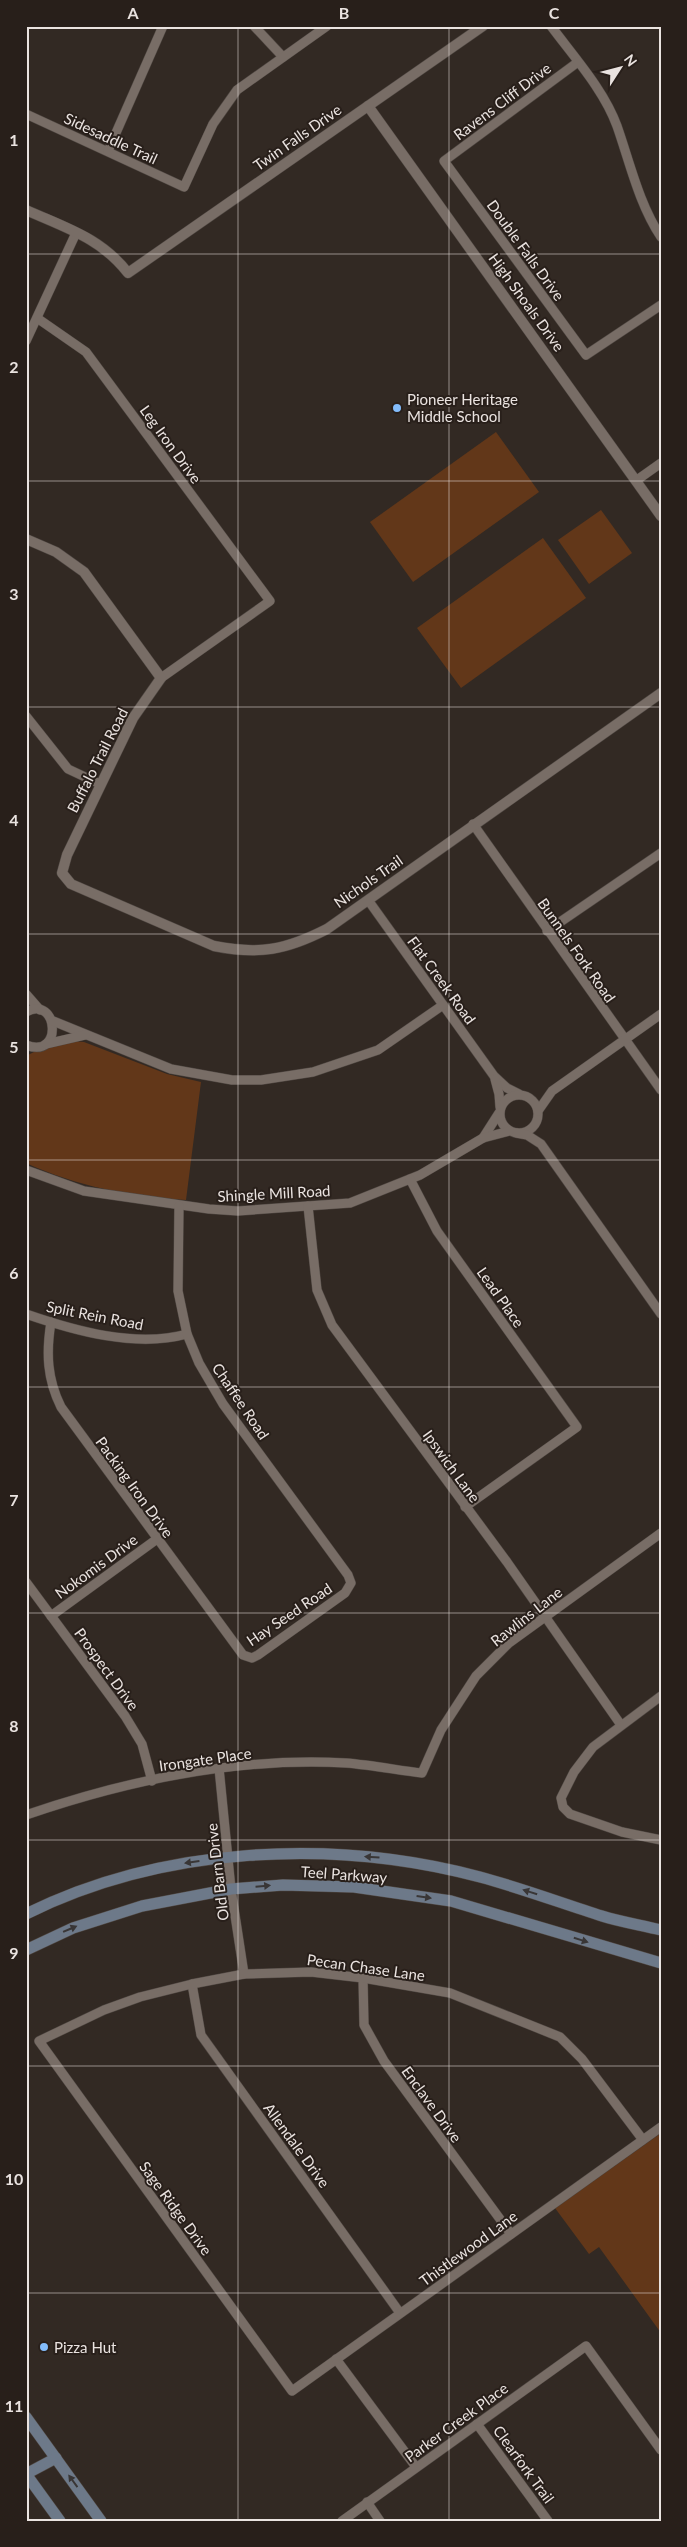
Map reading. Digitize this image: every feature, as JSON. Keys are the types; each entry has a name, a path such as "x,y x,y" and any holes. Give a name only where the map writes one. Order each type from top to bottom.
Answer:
{"main road":[{"name":"Teel Parkway","path":"26,1914 130,1874 154,1868 230,1857 293,1853 400,1859 479,1877 604,1917 661,1930"},
{"name":"Teel Parkway","path":"26,1950 73,1928 142,1906 231,1889 284,1885 354,1887 451,1901 661,1963"},
{"path":"26,2417 101,2521"},
{"path":"56,2458 26,2474 60,2521"}],"street":[{"path":"108,151 164,26"},
{"path":"254,26 283,57 327,26"},
{"name":"Twin Falls Drive","path":"76,233 102,246 116,258 128,273 483,26"},
{"path":"551,26 607,104 617,125 635,181 660,235"},
{"name":"Sidesaddle Trail","path":"26,114 184,187 213,124 237,90 283,57"},
{"name":"Ravens Cliff Drive","path":"444,161 578,62"},
{"name":"High Shoals Drive","path":"368,106 661,516"},
{"name":"Double Falls Drive","path":"444,161 586,355 661,305"},
{"path":"26,210 76,233 26,341"},
{"name":"Leg Iron Drive","path":"37,318 86,352 270,600"},
{"path":"637,480 661,463"},
{"path":"26,539 56,552 84,572 162,678"},
{"name":"Buffalo Trail Road","path":"62,873 67,854 133,718 162,678 270,600"},
{"name":"Nichols Trail","path":"62,873 71,884 214,946 238,951 275,950 302,942 327,929 661,692"},
{"path":"26,716 68,769 100,784"},
{"name":"Bunnels Fork Road","path":"473,824 661,1090"},
{"path":"547,931 661,853"},
{"name":"Flat Creek Road","path":"368,900 494,1076 507,1088 524,1096"},
{"path":"26,994 52,1021 85,1035 110,1042 171,1069 232,1080 261,1080 313,1072 378,1050 443,1005"},
{"path":"26,1012 40,1010"},
{"path":"541,1144 537,1121 538,1110 552,1091 661,1014"},
{"path":"46,1044 53,1034 52,1021"},
{"path":"26,1053 36,1047 85,1035"},
{"path":"26,1045 36,1047"},
{"name":"Flat Creek Road","path":"494,1076 499,1094 500,1110"},
{"path":"552,1091 508,1098 500,1110 500,1120 513,1132 527,1135 541,1144 661,1314"},
{"path":"524,1096 538,1110"},
{"name":"Shingle Mill Road","path":"483,1138 500,1110"},
{"path":"513,1132 528,1130 537,1121"},
{"name":"Shingle Mill Road","path":"26,1170 84,1191 179,1206 238,1211 350,1203 410,1179 452,1158 483,1138 513,1132"},
{"name":"Lead Place","path":"410,1179 437,1231 577,1427 465,1507"},
{"name":"Chaffee Road","path":"179,1206 177,1273 180,1304 187,1334 198,1363 213,1390 348,1574 350,1586"},
{"name":"Ipswich Lane","path":"308,1206 316,1284 326,1315 546,1617 621,1725"},
{"name":"Split Rein Road","path":"26,1314 50,1322 99,1333 143,1340 165,1339 187,1334"},
{"name":"Packing Iron Drive","path":"50,1322 47,1350 48,1370 58,1402 240,1653"},
{"name":"Rawlins Lane","path":"422,1773 441,1730 476,1676 509,1644 661,1533"},
{"name":"Nokomis Drive","path":"51,1616 157,1539"},
{"name":"Prospect Drive","path":"26,1582 125,1716 142,1744 152,1781"},
{"name":"Hay Seed Road","path":"240,1653 249,1658 258,1655 346,1593 350,1586"},
{"path":"661,1696 621,1725 583,1759 561,1798 563,1808 570,1814 622,1832 661,1840"},
{"name":"Irongate Place","path":"26,1815 80,1796 219,1768 346,1763 422,1773"},
{"name":"Old Barn Drive","path":"219,1768 230,1857 231,1889 244,1974"},
{"name":"Pecan Chase Lane","path":"39,2042 104,2010 140,1997 192,1984 244,1974 311,1972 363,1978 450,1993 560,2037 582,2059 643,2140"},
{"name":"Enclave Drive","path":"363,1978 364,2024 384,2061 511,2234"},
{"name":"Allendale Drive","path":"192,1984 201,2035 400,2313"},
{"name":"Sage Ridge Drive","path":"39,2042 292,2391"},
{"name":"Thistlewood Lane","path":"292,2391 661,2127"},
{"name":"Parker Creek Place","path":"342,2521 586,2346 661,2450"},
{"path":"336,2359 416,2467"},
{"name":"Clearfork Trail","path":"477,2424 548,2521"},
{"path":"367,2502 380,2521"}],"shaded area":[{"path":"496,432 539,492 413,582 370,522"},
{"path":"601,510 632,553 589,584 558,540"},
{"path":"543,538 586,598 461,688 417,628"},
{"path":"73,1041 84,1042 167,1074 201,1082 186,1200 104,1189 64,1178 26,1163 26,1056 42,1048"},
{"path":"661,2133 661,2333 599,2247 589,2254 555,2208"}],"place":[{"name":"Pioneer Heritage Middle School","path":"397,408"},
{"name":"Pizza Hut","path":"44,2347"}]}
